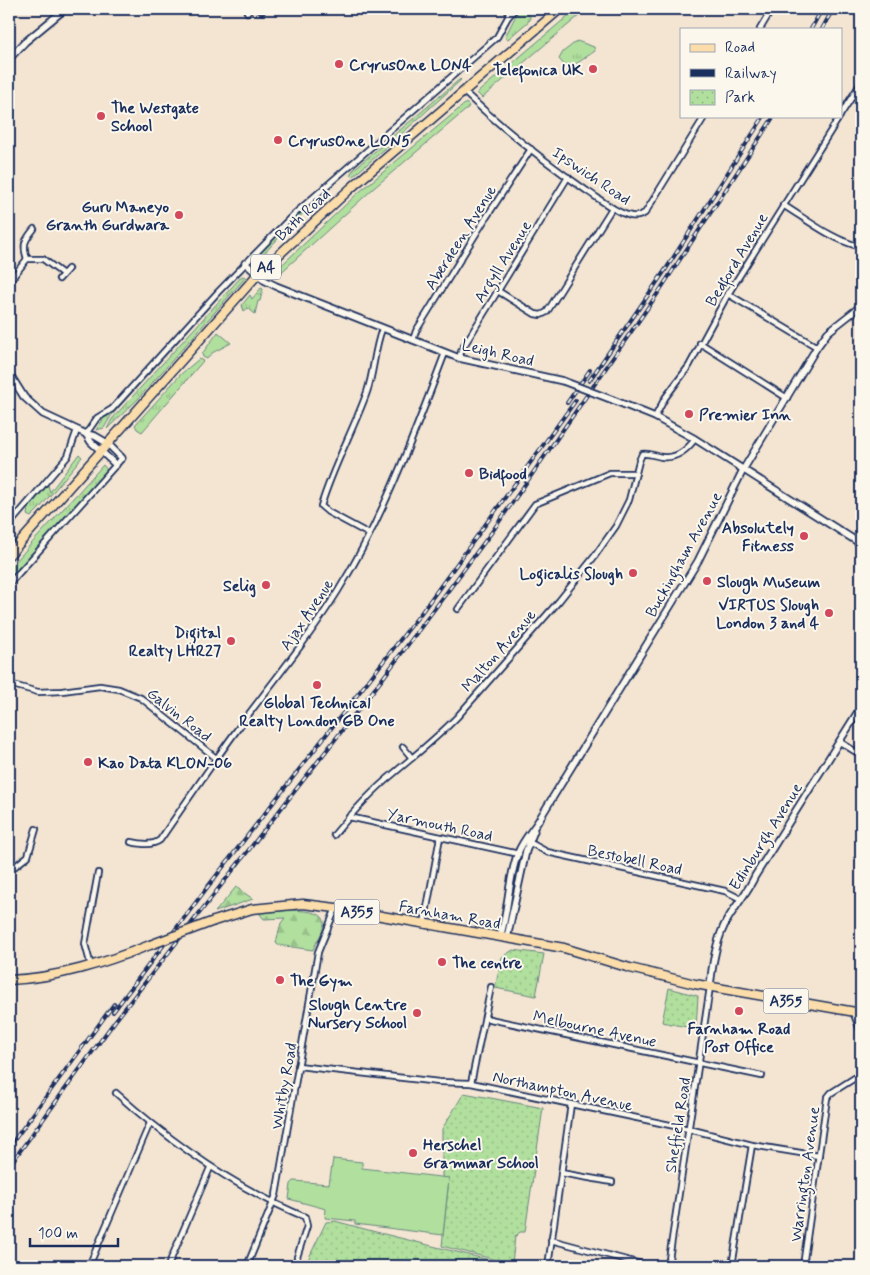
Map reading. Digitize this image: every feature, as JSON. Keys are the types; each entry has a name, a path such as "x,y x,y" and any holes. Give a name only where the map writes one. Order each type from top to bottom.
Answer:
{"main road":[{"name":"Bath Road","path":"9,555 258,274 351,188 560,9"},
{"name":"Farnham Road","path":"9,980 49,976 91,966 252,909 303,904 336,908 564,948 630,968 710,987 861,1013"}],"street":[{"path":"9,59 25,42 65,9"},
{"path":"508,17 509,9"},
{"path":"86,434 97,418 112,409 245,263 304,204 497,37 508,17 515,9"},
{"path":"761,28 772,9"},
{"name":"Bedford Avenue","path":"842,113 861,83"},
{"name":"Ipswich Road","path":"464,92 531,149 568,177 612,208 632,216 640,216 645,213 704,118"},
{"name":"Bedford Avenue","path":"656,417 665,398 689,366 728,294 839,118"},
{"name":"Aberdeen Avenue","path":"413,340 416,332 484,221 531,149"},
{"name":"Argyll Avenue","path":"459,358 462,349 568,177"},
{"path":"783,205 833,237 845,243 861,247"},
{"path":"498,291 535,314 547,312 612,208"},
{"path":"27,258 23,248 26,238 34,229"},
{"path":"27,258 43,259 63,274"},
{"path":"9,282 27,258"},
{"name":"Leigh Road","path":"245,263 264,280 276,286 445,353 459,358 563,381 656,417 695,439 861,544"},
{"path":"60,279 68,269"},
{"path":"728,294 817,347"},
{"name":"Buckingham Avenue","path":"503,938 517,854 527,841 698,561 743,470 817,347 828,332 861,306"},
{"path":"370,534 328,512 321,506 332,474 368,390 374,355 382,329"},
{"path":"700,344 787,398"},
{"name":"Ajax Avenue","path":"131,842 144,844 156,843 160,840 216,758 321,618 340,589 370,534 405,457 445,353"},
{"path":"9,373 24,397 43,414 86,434 95,436 122,458 9,584"},
{"path":"9,525 68,456 77,430"},
{"path":"86,434 100,451 116,465"},
{"name":"Malton Avenue","path":"334,835 349,817 392,774 436,739 457,717 559,601 594,558 616,526 629,500 638,461 642,454 648,453 663,457 678,455 689,448 695,439"},
{"path":"458,609 535,504 610,473 636,473"},
{"name":"Galvin Road","path":"9,684 38,692 100,686 119,689 141,698 216,758"},
{"name":"Edinburgh Avenue","path":"710,987 715,954 724,927 741,899 748,892 755,876 861,707"},
{"path":"840,742 861,755"},
{"path":"403,747 412,758"},
{"name":"Yarmouth Road","path":"349,817 525,855"},
{"path":"9,871 28,856 36,829"},
{"path":"424,924 440,837"},
{"name":"Buckingham Avenue","path":"503,938 527,841"},
{"name":"Bestobell Road","path":"527,841 546,852 725,891 741,899"},
{"path":"91,966 85,944 93,883 98,873"},
{"name":"Whitby Road","path":"247,1266 274,1204 318,952 336,908"},
{"path":"471,1083 491,987"},
{"name":"Sheffield Road","path":"668,1266 710,987"},
{"path":"853,1012 861,1032"},
{"name":"Melbourne Avenue","path":"485,1018 762,1076"},
{"name":"Northampton Avenue","path":"298,1066 440,1082 471,1083 752,1145 819,1156"},
{"name":"Warrington Avenue","path":"803,1266 828,1098 830,1093 861,1074"},
{"path":"116,1093 150,1123 210,1168 274,1204 305,1217 307,1220 305,1236 297,1257"},
{"path":"548,1266 571,1104"},
{"path":"89,1266 150,1123"},
{"path":"732,1266 752,1145"},
{"path":"168,1266 210,1168"},
{"path":"560,1172 612,1182"},
{"path":"552,1240 649,1266"}],"green space":[{"path":"576,9 587,9 482,98 477,93"},
{"path":"518,11 527,12 530,20 508,39 505,37"},
{"path":"577,41 594,47 595,51 576,64 574,68 570,64 566,67 559,59 563,52"},
{"path":"460,79 387,147 352,177 350,175 353,170"},
{"path":"466,103 469,106 467,109 375,187 276,277 270,276 358,193"},
{"path":"350,169 288,228 257,261 255,257 342,174"},
{"path":"242,276 246,277 138,399 107,429 112,419"},
{"path":"261,288 263,289 255,314 248,308 244,311 242,305 250,295 252,299"},
{"path":"209,306 111,416 104,428 96,430 104,418 110,415"},
{"path":"218,332 231,343 212,353 207,359 203,357 202,354"},
{"path":"199,359 203,361 142,432 137,429 135,425 181,374"},
{"path":"79,454 82,457 39,509 31,517 27,515 28,509 48,485 50,492"},
{"path":"103,465 107,470 9,582 9,569"},
{"path":"236,887 253,899 215,912 216,911"},
{"path":"291,910 312,912 324,919 323,930 313,950 278,945 276,943 281,923 285,918 264,919 259,913"},
{"path":"513,950 544,954 536,996 495,988 502,957"},
{"path":"669,988 698,996 696,1029 662,1022"},
{"path":"464,1093 543,1108 525,1232 520,1232 515,1237 512,1264 442,1246 449,1179 442,1177 442,1129"},
{"path":"333,1159 362,1162 362,1168 449,1178 443,1235 355,1224 355,1221 325,1218 326,1209 289,1199 291,1184 294,1181 329,1184"},
{"path":"335,1221 513,1266 305,1266 326,1222"}],"railway":[{"path":"812,28 822,9"},
{"path":"823,28 833,9"},
{"path":"589,381 666,269 763,118"},
{"path":"9,1166 115,1021 380,682 494,529 658,293 773,118"},
{"path":"567,403 590,370"},
{"path":"113,1012 206,889 421,613 576,400"},
{"path":"9,1147 114,1004"}],"place":[{"name":"CryrusOne LON4","path":"339,64"},
{"name":"Telefonica UK","path":"593,69"},
{"name":"The Westgate School","path":"101,116"},
{"name":"CryrusOne LON5","path":"278,140"},
{"name":"Guru Maneyo Granth Gurdwara","path":"179,215"},
{"name":"Premier Inn","path":"689,414"},
{"name":"Bidfood","path":"469,473"},
{"name":"Absolutely Fitness","path":"804,536"},
{"name":"Logicalis Slough","path":"633,573"},
{"name":"Slough Museum","path":"707,581"},
{"name":"Selig","path":"266,585"},
{"name":"VIRTUS Slough London 3 and 4","path":"829,613"},
{"name":"Digital Realty LHR27","path":"231,641"},
{"name":"Global Technical Realty London GB One","path":"317,685"},
{"name":"Kao Data KLON-06","path":"88,762"},
{"name":"The centre","path":"442,962"},
{"name":"The Gym","path":"280,980"},
{"name":"Farnham Road Post Office","path":"739,1011"},
{"name":"Slough Centre Nursery School","path":"417,1013"},
{"name":"Herschel Grammar School","path":"413,1153"}]}
